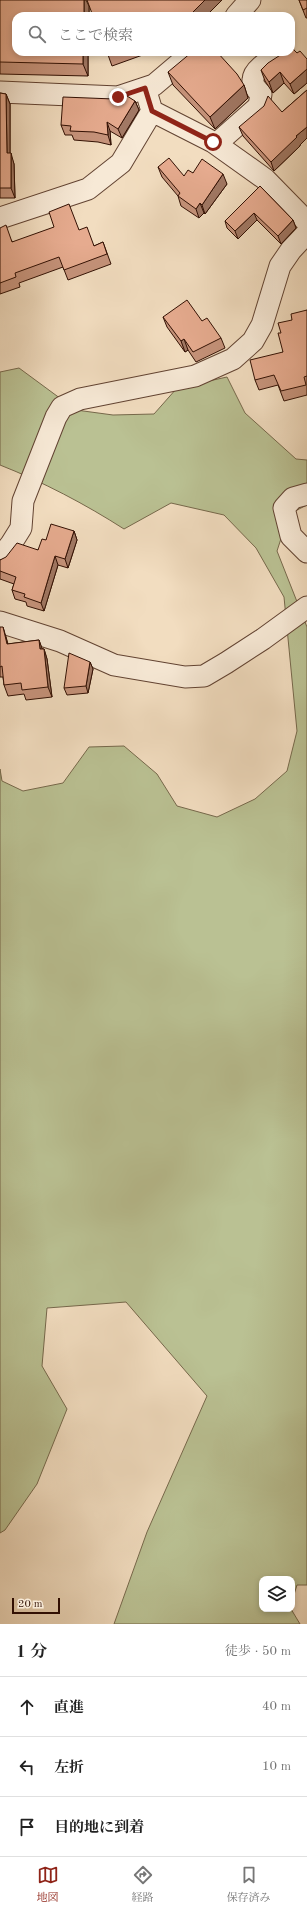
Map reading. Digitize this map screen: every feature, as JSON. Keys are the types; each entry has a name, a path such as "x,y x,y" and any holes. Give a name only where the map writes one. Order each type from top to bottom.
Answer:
{"street":[{"path":"240,12 250,0"},
{"path":"0,92 118,97 154,85 189,56"},
{"path":"216,144 259,106 261,94 252,80 256,72 278,56"},
{"path":"145,88 152,111 216,144 265,179 307,222"},
{"path":"0,218 88,189 121,163 152,111"},
{"path":"0,558 21,528 23,501 56,417 62,407 80,400 195,376 233,359 253,342 262,325 280,266 291,250 307,233"},
{"path":"307,494 292,498 284,508 291,536 307,552"},
{"path":"0,622 60,641 114,665 185,677 204,676 263,640 307,607"}],"green space":[{"path":"19,368 76,410 113,415 154,414 177,388 227,377 245,413 296,459 307,460 307,505 289,514 277,551 307,627 307,1585 297,1585 295,1591 295,1576 259,1576 259,1612 293,1612 300,1624 114,1624 147,1532 207,1396 126,1302 47,1308 42,1366 67,1409 37,1484 5,1530 0,1533 0,769 2,781 23,791 63,783 89,747 124,746 157,774 177,806 217,817 255,799 287,771 297,731 284,597 256,548 224,515 171,503 124,529 64,494 0,465 0,372"}],"building":[{"path":"0,0 84,0 84,12 12,12 12,56 83,56 83,64 0,62"},
{"path":"87,0 205,0 193,12 92,12"},
{"path":"299,0 307,0 307,8 303,10"},
{"path":"295,51 297,53 300,51 307,59 307,69 290,84 280,72 269,82 261,70 279,56 295,56"},
{"path":"187,56 221,56 237,74 244,85 210,117 168,72"},
{"path":"307,90 307,127 296,136 297,137 271,162 239,127 264,106 268,96 282,112"},
{"path":"0,93 6,94 7,153 11,153 11,188 0,188"},
{"path":"127,96 135,101 118,129 107,122 108,135 94,132 70,131 71,126 61,125 63,97 114,99"},
{"path":"169,158 184,176 188,170 193,173 202,159 223,174 202,205 200,203 196,209 178,196 180,193 158,167"},
{"path":"260,186 293,220 278,236 254,213 235,231 225,221"},
{"path":"69,204 79,230 87,227 94,246 103,242 107,254 64,270 59,257 15,273 16,277 0,283 0,228 6,225 12,242 54,227 49,212"},
{"path":"187,300 202,321 207,318 221,338 193,352 184,339 181,341 163,317"},
{"path":"307,310 307,376 304,377 306,385 281,391 274,375 255,380 250,360 283,352 278,333 281,333 278,323 292,320 291,314"},
{"path":"51,524 74,531 65,559 55,556 41,603 24,597 25,594 12,590 16,577 0,571 0,560 6,557 17,543 38,550 42,539 46,540"},
{"path":"0,627 3,627 7,644 39,640 40,649 44,649 48,687 22,690 21,683 4,685 2,666 0,667"},
{"path":"69,653 90,662 86,686 64,688"}],"route":[{"path":"118,97 145,88 152,111 213,142"}]}
